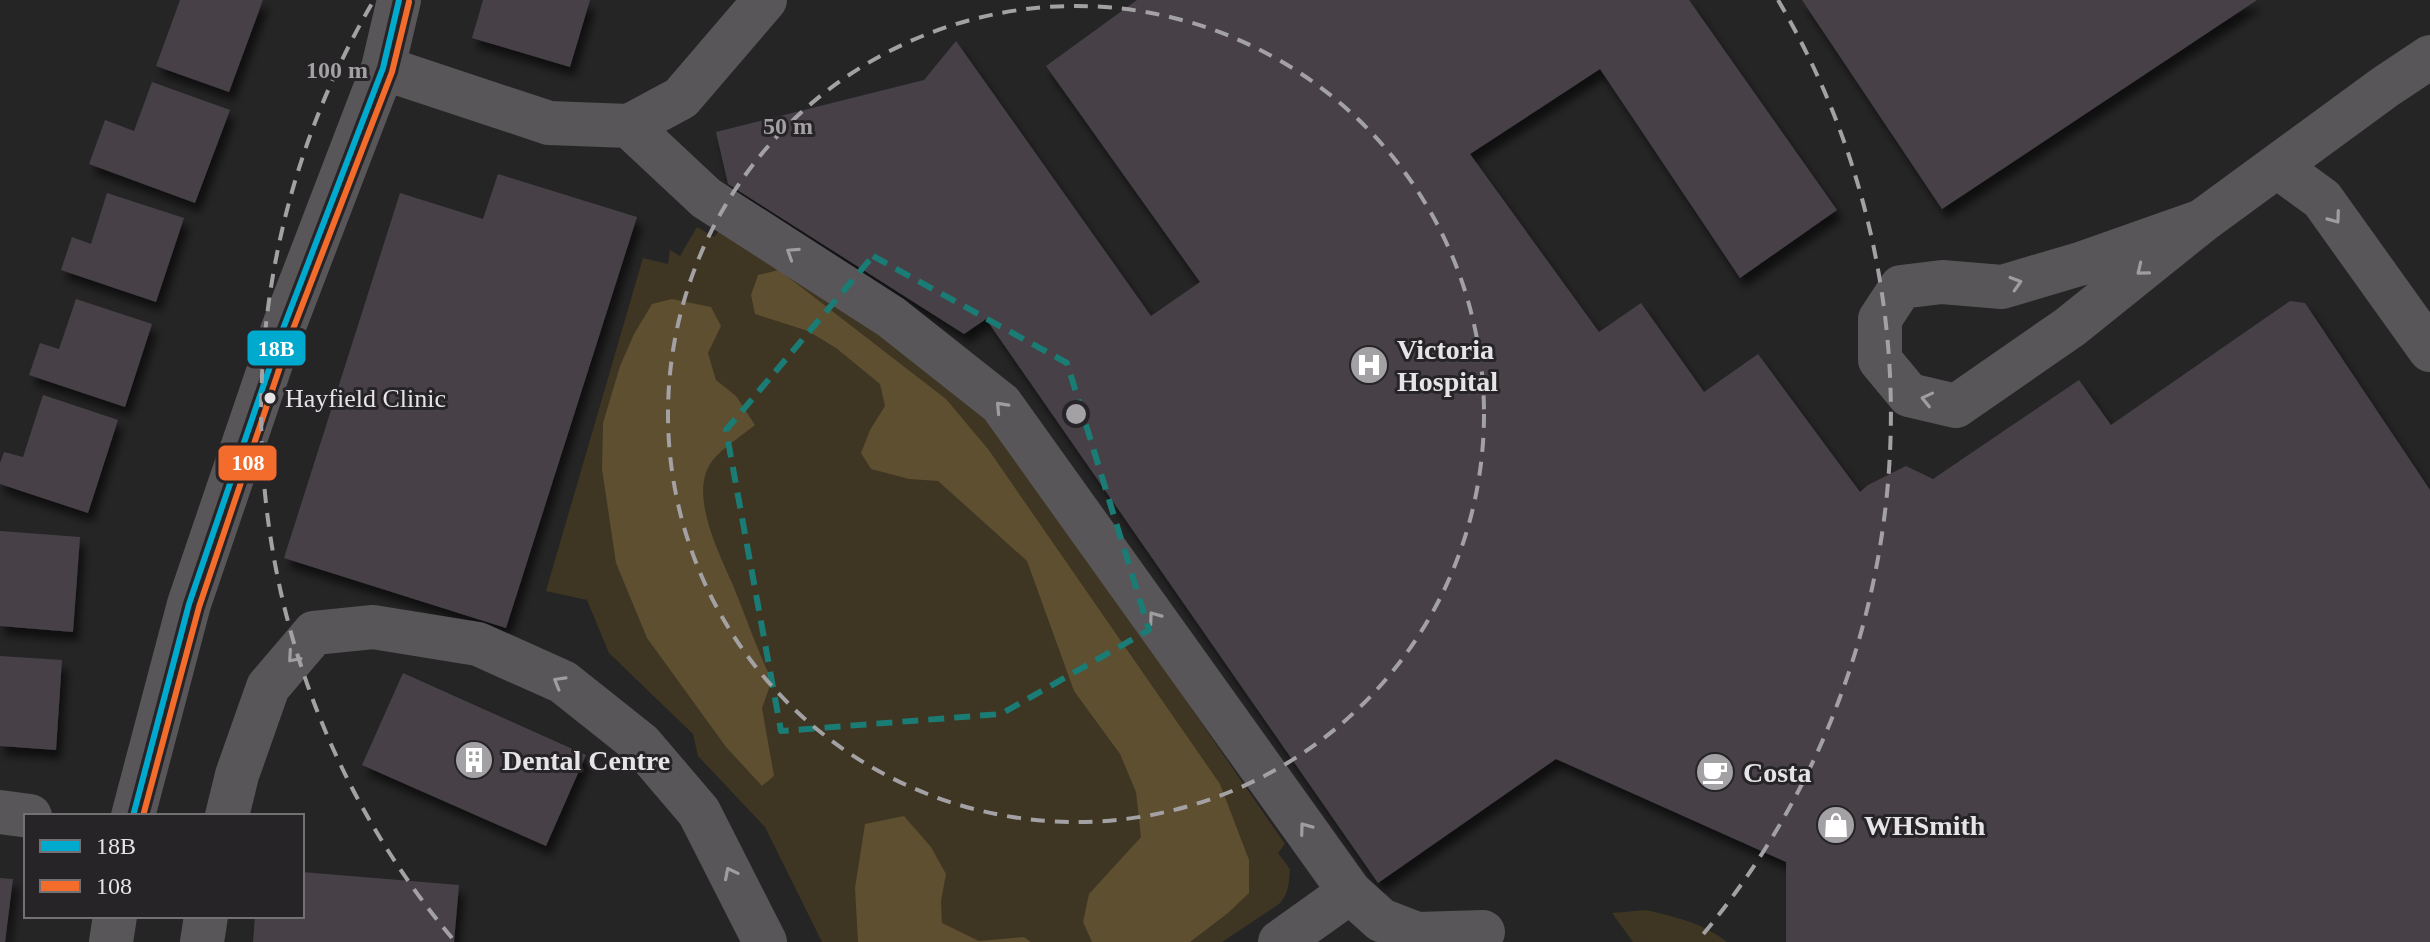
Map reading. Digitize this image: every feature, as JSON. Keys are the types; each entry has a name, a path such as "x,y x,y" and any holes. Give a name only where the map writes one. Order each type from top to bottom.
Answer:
{"street":[{"path":"134,814 194,589 281,334 383,68 399,0"},
{"path":"383,68 549,123 629,126 681,98 765,0"},
{"path":"2202,221 2083,263 2002,287 1942,282 1901,287 1880,319 1880,360 1909,395 1956,406 2070,327 2202,221 2430,57"},
{"path":"629,126 706,198 891,317 1001,404 1350,892 1381,920 1417,934 1483,932"},
{"path":"2278,167 2322,199 2430,350"},
{"path":"227,814 237,775 268,687 314,633 373,627 478,644 563,682 641,744 699,812 765,942"},
{"path":"0,812 24,815"},
{"path":"1280,942 1350,892"},
{"path":"111,942 115,918"},
{"path":"202,942 206,918"}],"highlighted area":[{"path":"873,256 1067,363 1149,630 1001,714 781,731 726,430"}],"shaded area":[{"path":"697,227 714,237 722,227 982,405 1285,844 1278,853 1290,869 1289,879 1287,892 1279,904 1222,942 822,942 765,827 698,756 693,734 609,653 587,600 546,591 643,258 668,264 670,250 680,256"},
{"path":"779,270 946,399 988,449 1220,784 1249,860 1249,893 1190,942 1092,942 1083,922 1089,894 1141,837 1136,792 1120,754 1074,691 1027,561 938,481 909,479 871,469 861,453 870,430 885,406 880,384 836,348 808,331 755,314 751,295 758,275"},
{"path":"672,299 711,307 721,326 708,353 716,380 736,396 755,425 712,461 704,479 703,494 714,541 772,680 762,708 774,776 762,786 726,747 647,638 616,563 602,469 603,423 620,366 634,334 652,304"},
{"path":"904,816 931,847 946,874 941,901 942,923 979,941 1024,937 1031,942 858,942 855,888 865,824"},
{"path":"1646,910 1698,925 1727,942 1633,942 1612,913"}],"building":[{"path":"180,0 263,0 229,92 156,66"},
{"path":"483,0 590,0 570,67 472,38"},
{"path":"1137,0 1689,0 1837,210 1740,278 1600,69 1470,154 1599,332 1641,303 1704,392 1758,354 1860,492 1906,466 1933,479 2079,380 2111,425 2290,301 2305,303 2430,490 2430,942 1786,942 1786,862 1556,759 1378,883 986,319 964,334 728,184 716,132 924,80 956,41 1151,316 1200,282 1046,66"},
{"path":"1802,0 2257,0 1942,209"},
{"path":"152,82 230,110 195,203 89,164 105,120 134,131"},
{"path":"498,174 637,217 506,628 284,558 400,193 483,219"},
{"path":"107,193 184,218 156,302 61,270 72,237 91,244"},
{"path":"76,299 152,324 125,407 29,375 40,343 59,349"},
{"path":"43,395 118,420 88,513 0,484 0,463 4,452 23,457"},
{"path":"0,531 80,537 73,632 0,626"},
{"path":"0,656 62,660 56,750 0,746"},
{"name":"Dental Centre","path":"403,673 586,755 546,846 362,765"},
{"path":"304,872 459,885 454,942 253,942 255,918 304,918"},
{"path":"0,878 13,879 5,942 0,942"}],"transit line":[{"name":"18B","path":"134,814 189,604 281,334 383,68 399,0"},
{"name":"108","path":"144,814 199,607 290,337 392,72 409,2"}],"place":[{"name":"Victoria Hospital","path":"1369,365"},
{"name":"Hayfield Clinic","path":"270,398"},
{"name":"Dental Centre","path":"474,760"},
{"name":"Costa","path":"1715,772"},
{"name":"WHSmith","path":"1836,825"}]}
